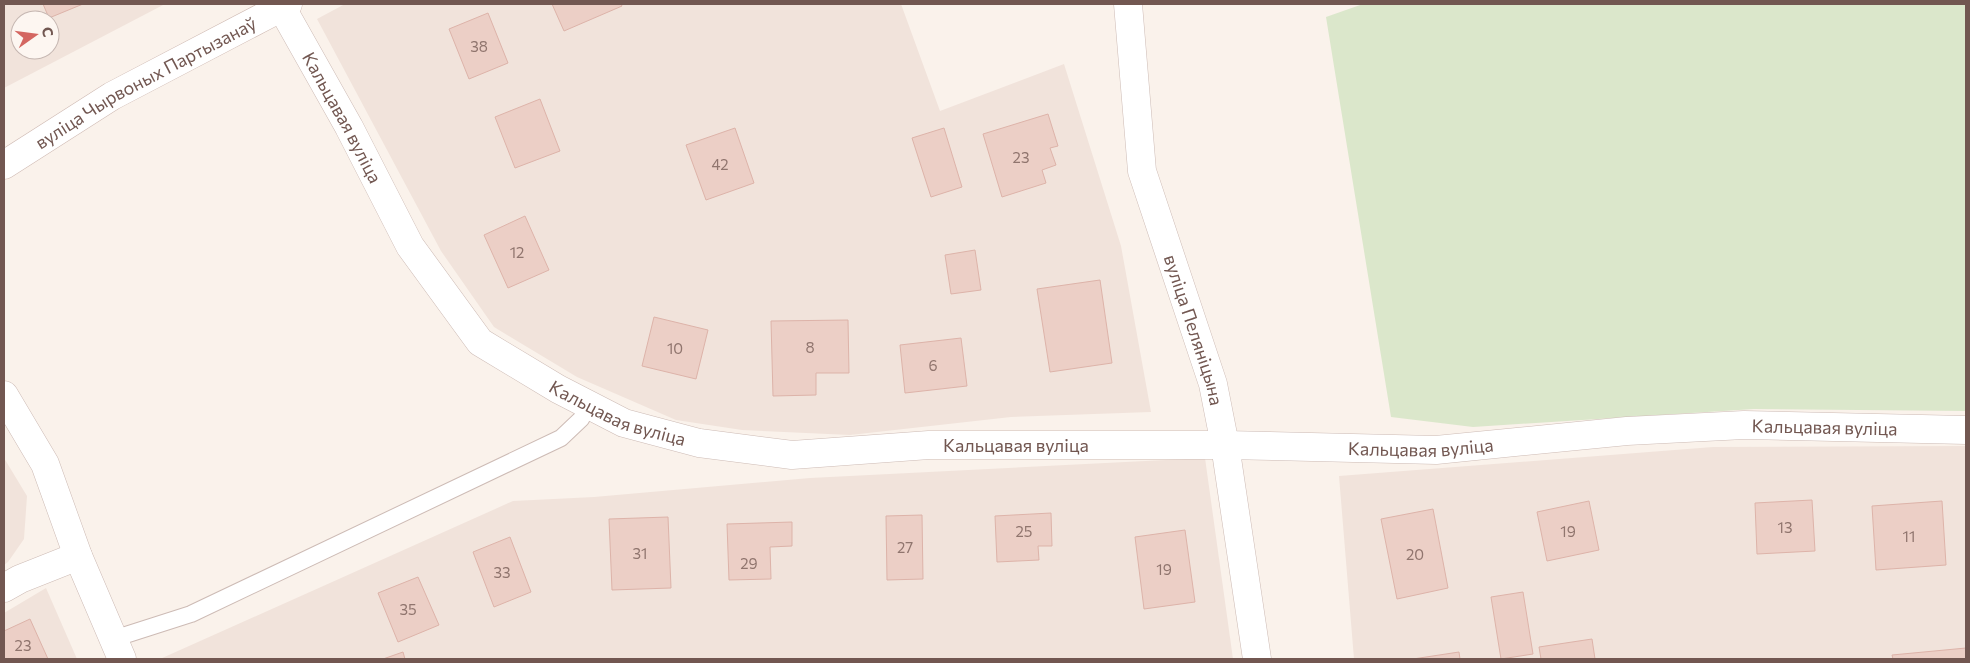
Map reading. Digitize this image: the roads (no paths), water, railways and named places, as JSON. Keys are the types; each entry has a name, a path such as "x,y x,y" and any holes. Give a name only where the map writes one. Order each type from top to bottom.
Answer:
{"street":[{"name":"вуліца Пеляніцына","path":"1128,4 1142,171 1213,384 1226,445 1256,659"},
{"name":"Кальцавая вуліца","path":"285,6 410,246 480,342 558,389 624,422 699,443 792,455 929,445 1226,445 1436,450 1626,431 1744,425 1966,430"},
{"name":"вуліца Чырвоных Партызанаў","path":"4,165 112,96 285,6"},
{"path":"4,395 45,464 78,556 117,649"},
{"path":"4,588 20,579 78,556"}],"lane":[{"path":"117,649 561,438 581,419 588,405"}]}
